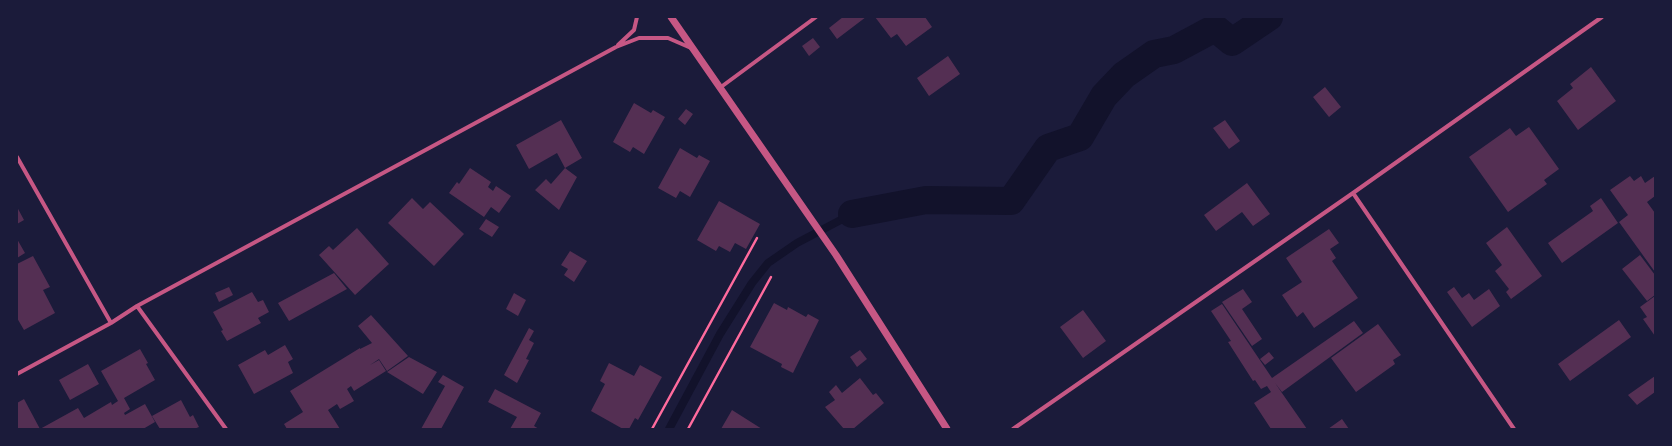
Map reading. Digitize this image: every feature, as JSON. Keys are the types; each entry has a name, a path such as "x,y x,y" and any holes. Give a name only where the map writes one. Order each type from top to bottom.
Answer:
{"street":[{"path":"616,47 634,30 637,17"},
{"path":"671,17 721,87 803,210 836,255 947,429"},
{"path":"721,87 816,17"},
{"path":"1013,429 1353,193 1602,17"},
{"path":"17,374 111,323 137,306 616,47 639,38 668,38 695,50"},
{"path":"17,157 111,323"},
{"path":"1353,193 1514,429"},
{"path":"137,306 226,429"}],"path":[{"path":"652,429 757,238"},
{"path":"688,429 771,276"}],"building":[{"path":"843,17 866,17 837,39 829,28"},
{"path":"875,17 925,17 932,27 906,46 897,34 891,38"},
{"path":"813,38 820,47 809,56 802,46"},
{"path":"948,56 960,74 929,96 917,78"},
{"path":"1591,67 1616,101 1578,130 1557,101 1573,88 1570,84"},
{"path":"1325,87 1341,107 1329,117 1313,97"},
{"path":"634,103 651,113 653,110 665,117 644,154 633,147 630,152 613,142"},
{"path":"686,109 693,114 685,125 678,119"},
{"path":"561,120 582,158 565,168 557,153 529,169 516,145"},
{"path":"1225,120 1240,141 1229,149 1213,128"},
{"path":"1529,127 1559,169 1544,180 1547,184 1508,212 1469,157 1510,128 1516,136"},
{"path":"680,148 697,158 699,155 710,161 690,197 680,191 676,198 658,188"},
{"path":"470,168 491,182 488,187 493,191 496,186 511,196 499,213 491,207 484,217 449,193 457,182 459,184"},
{"path":"565,168 577,177 559,210 535,190 546,179 551,184"},
{"path":"1630,176 1634,181 1641,176 1645,183 1655,176 1655,196 1647,202 1655,213 1655,272 1619,222 1628,215 1610,190"},
{"path":"1247,183 1270,214 1253,226 1242,212 1216,231 1204,215"},
{"path":"412,198 423,209 430,202 464,234 434,266 388,223"},
{"path":"1601,198 1618,223 1562,263 1548,243 1593,211 1590,206"},
{"path":"719,201 760,224 746,249 735,243 730,252 719,246 716,251 697,240"},
{"path":"17,207 24,220 17,224"},
{"path":"486,219 499,227 492,237 479,229"},
{"path":"1507,227 1542,276 1511,299 1506,292 1509,289 1495,271 1502,265 1486,243"},
{"path":"357,228 389,264 355,295 319,255 329,246 333,250"},
{"path":"1329,229 1339,243 1330,249 1336,258 1332,261 1358,298 1314,328 1303,312 1297,317 1282,295 1302,282 1286,258"},
{"path":"17,239 25,253 17,258"},
{"path":"570,251 587,261 574,282 564,275 568,269 561,265"},
{"path":"1640,255 1655,275 1655,295 1647,301 1622,269"},
{"path":"33,256 50,287 43,290 55,313 24,330 17,318 17,264"},
{"path":"334,273 347,289 289,321 278,303"},
{"path":"229,287 233,295 219,302 215,293"},
{"path":"1454,287 1462,298 1469,293 1474,300 1489,289 1500,306 1472,327 1447,292"},
{"path":"1243,289 1252,302 1242,309 1262,339 1252,346 1222,302"},
{"path":"252,292 258,302 263,300 269,312 258,318 261,323 227,341 213,312"},
{"path":"514,293 526,300 518,316 506,309"},
{"path":"1655,296 1655,336 1643,319 1647,317 1640,307"},
{"path":"774,303 787,310 788,307 806,317 808,314 819,320 793,373 781,367 782,364 750,347"},
{"path":"1222,304 1272,378 1354,321 1363,333 1282,392 1275,383 1307,429 1271,429 1254,403 1271,392 1267,386 1261,389 1255,380 1253,381 1228,342 1231,341 1211,311"},
{"path":"1083,310 1106,341 1083,358 1060,327"},
{"path":"371,315 408,356 387,371 379,359 370,365 379,360 386,371 354,391 351,386 347,389 354,401 340,409 337,404 328,410 340,429 287,429 284,424 303,412 290,391 360,348 372,343 358,326"},
{"path":"1619,320 1631,337 1570,381 1558,364"},
{"path":"1378,324 1401,355 1393,360 1395,364 1356,392 1331,358"},
{"path":"529,328 534,331 529,340 534,343 526,359 529,360 517,383 504,375"},
{"path":"285,345 293,359 288,362 293,373 254,394 238,365 265,350 268,355"},
{"path":"140,349 155,380 124,398 130,409 124,413 125,415 145,404 155,422 143,429 40,429 78,408 84,418 111,402 112,405 118,401 101,371"},
{"path":"860,350 867,359 857,367 850,357"},
{"path":"1269,352 1274,358 1265,365 1260,359"},
{"path":"409,357 437,372 423,394 387,372"},
{"path":"609,363 634,376 640,365 662,377 638,420 635,418 629,429 623,429 591,411 605,384 600,381"},
{"path":"88,364 99,384 70,400 59,380"},
{"path":"443,375 464,387 441,429 421,429 445,386 438,382"},
{"path":"1655,376 1655,392 1637,405 1628,395"},
{"path":"860,378 873,395 876,393 884,403 853,429 844,429 825,407 835,400 829,392 836,385 842,393"},
{"path":"495,389 541,413 534,426 539,429 510,429 517,417 488,402"},
{"path":"24,399 40,429 17,429 17,403"},
{"path":"181,400 190,417 193,415 199,427 194,429 160,429 152,416"},
{"path":"732,410 762,429 721,429"},
{"path":"1342,419 1349,429 1328,429"}],"waterway":[{"path":"852,214 926,200 1011,201 1048,148 1080,137 1104,96 1124,75 1154,54 1174,50 1215,28 1232,42 1269,17"},
{"path":"669,429 720,334 752,283 768,263 797,243 852,214"}]}
